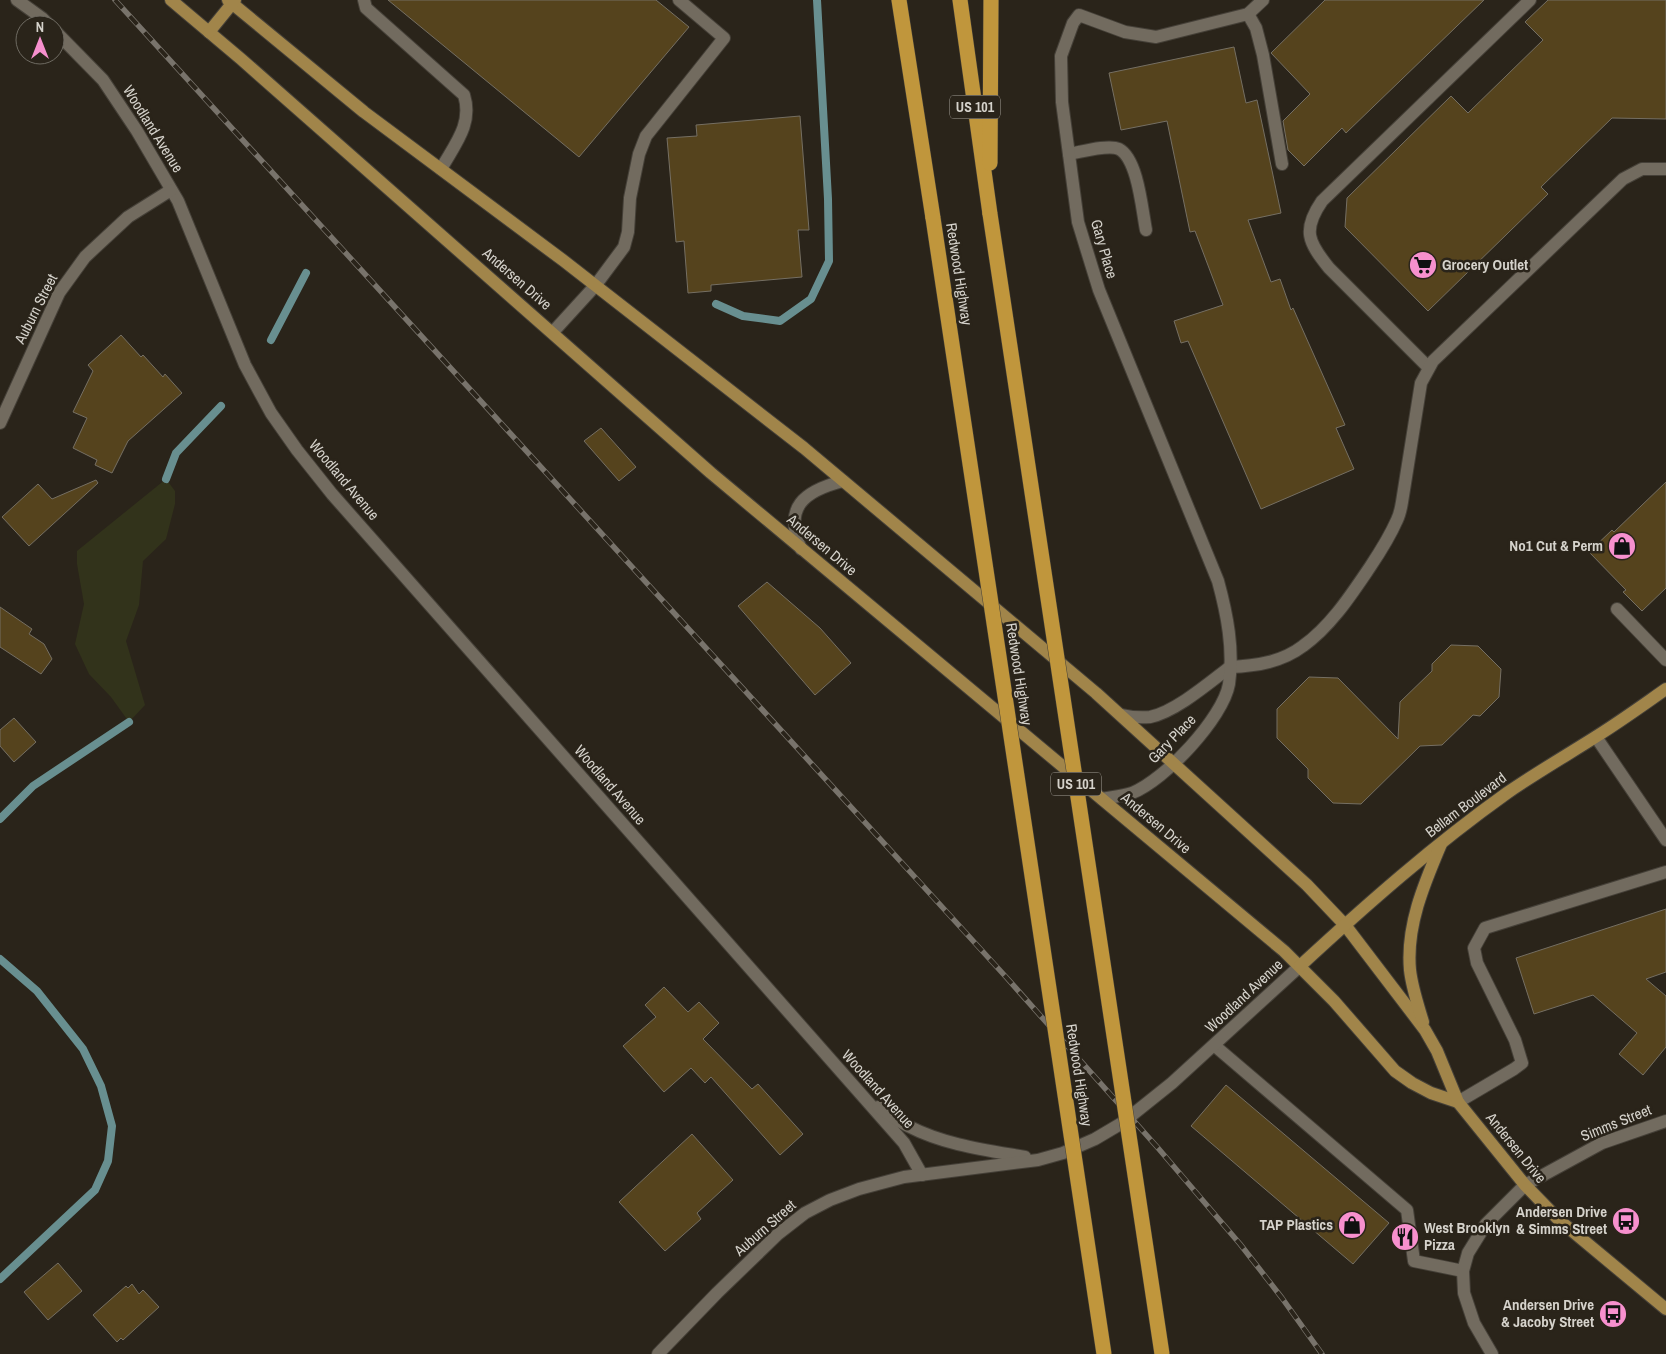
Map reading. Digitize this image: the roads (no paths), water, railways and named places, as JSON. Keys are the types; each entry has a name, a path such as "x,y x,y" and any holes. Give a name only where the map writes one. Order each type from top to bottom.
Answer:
{"highway":[{"path":"890,0 902,28"},
{"name":"Redwood Highway","path":"898,0 933,218 1104,1354"},
{"name":"US 101","path":"960,0 990,214 1162,1354"},
{"path":"990,214 991,0"}],"main road":[{"name":"Andersen Drive","path":"171,0 553,332 711,473 1102,798 1300,966 1396,1070 1412,1083 1430,1093 1458,1102"},
{"name":"Andersen Drive","path":"232,1 364,112 595,286 843,481 1122,715 1307,885 1344,925 1425,1030 1438,1051 1458,1102 1526,1185 1559,1220 1666,1309"},
{"path":"209,32 232,1"},
{"name":"Bellam Boulevard","path":"1300,966 1344,925 1442,842 1508,793 1596,737 1666,689"},
{"path":"1425,1030 1410,971 1411,935 1422,892 1442,842"}],"street":[{"path":"17,0 38,15"},
{"path":"364,0 366,8 464,95 468,108 464,130 442,169"},
{"path":"553,332 595,286 624,247 628,232 632,189 639,154 646,136 724,38 680,0"},
{"path":"1262,0 1248,14 1256,28 1264,55 1282,164"},
{"path":"1428,367 1329,268 1320,257 1308,229 1313,214 1322,201 1530,0"},
{"name":"Gary Place","path":"1102,798 1132,793 1146,786 1174,764 1216,715 1224,701 1229,685 1230,642 1226,611 1218,581 1099,290 1078,222 1062,102 1061,56 1073,23 1079,15 1125,32 1156,37 1248,14"},
{"name":"Woodland Avenue","path":"65,41 103,80 137,131 178,201 245,365 272,413 297,450 332,494 904,1143 922,1174 1038,1160 1063,1153 1095,1139 1122,1123 1166,1089 1300,966"},
{"path":"1069,154 1106,147 1119,149 1127,157 1134,169 1146,230"},
{"path":"1230,667 1257,666 1280,659 1303,646 1336,613 1365,574 1398,519 1421,383 1428,367 1438,355 1623,179 1642,169 1666,169"},
{"name":"Auburn Street","path":"0,423 59,294 85,257 128,217 171,190"},
{"path":"801,549 795,534 794,521 796,510 802,501 820,488 843,481"},
{"path":"1617,609 1666,660"},
{"name":"Gary Place","path":"1122,715 1137,718 1150,717 1164,712 1185,700 1230,667"},
{"path":"1596,737 1666,840"},
{"path":"1458,1102 1522,1063 1514,1040 1476,963 1474,948 1485,928 1666,872"},
{"path":"1215,1046 1407,1210 1414,1262 1463,1272 1464,1293 1474,1323 1492,1354"},
{"path":"863,1096 906,1125 927,1135 969,1147 1038,1160"},
{"name":"Simms Street","path":"1463,1272 1468,1253 1486,1224 1526,1185 1602,1143 1666,1121"},
{"name":"Auburn Street","path":"658,1354 778,1234 805,1213 830,1200 859,1189 922,1174"}],"waterway":[{"path":"716,304 743,316 780,321 811,299 829,261 828,199 817,0"},
{"path":"271,340 306,273"},
{"path":"166,479 176,453 221,406"},
{"path":"0,819 33,786 129,722"},
{"path":"0,959 37,991 83,1049 101,1086 112,1126 108,1161 95,1190 0,1279"}],"railway":[{"path":"115,0 1006,977 1158,1148 1240,1244 1322,1354"}],"place":[{"name":"Grocery Outlet","path":"1423,265"},
{"name":"No1 Cut & Perm","path":"1622,546"},
{"name":"Andersen Drive & Simms Street","path":"1626,1221"},
{"name":"TAP Plastics","path":"1352,1225"},
{"name":"West Brooklyn Pizza","path":"1405,1237"},
{"name":"Andersen Drive & Jacoby Street","path":"1613,1314"}]}
